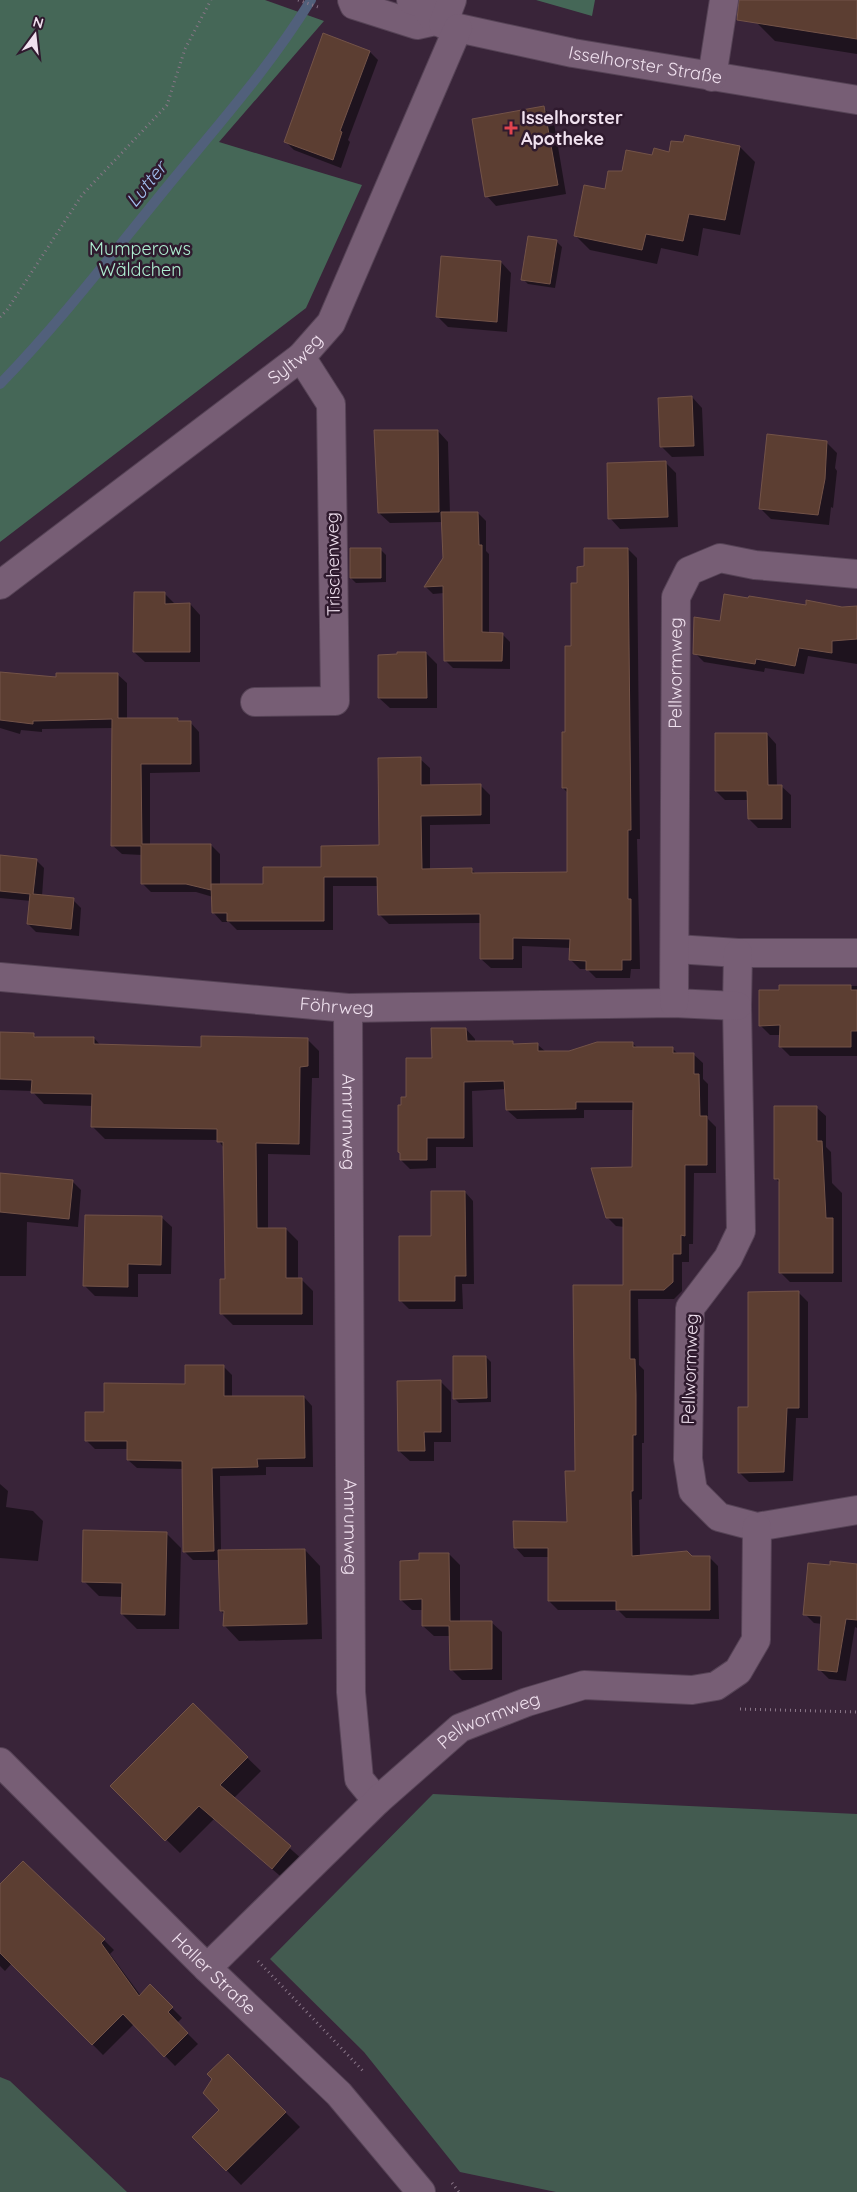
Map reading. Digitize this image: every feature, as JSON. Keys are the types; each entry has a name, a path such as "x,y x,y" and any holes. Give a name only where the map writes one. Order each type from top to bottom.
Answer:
{"street":[{"name":"Isselhorster Straße","path":"352,0 354,5 417,25 447,18 574,52 712,77 857,100"},
{"path":"411,0 423,4 447,18"},
{"path":"712,77 724,0"},
{"name":"Syltweg","path":"0,585 301,356 330,323 447,18"},
{"name":"Trischenweg","path":"255,702 335,701 331,404 301,356"},
{"name":"Pellwormweg","path":"674,1003 676,949 676,596 689,571 720,558 755,566 857,574"},
{"path":"676,949 738,952 857,953"},
{"name":"Pellwormweg","path":"738,952 737,1006 741,1231 728,1258 690,1308 688,1459 693,1491 719,1516 757,1527 857,1510"},
{"name":"Föhrweg","path":"0,977 348,1008 674,1003"},
{"path":"674,1003 737,1006"},
{"name":"Amrumweg","path":"348,1008 351,1692 358,1779 377,1801"},
{"name":"Pellwormweg","path":"377,1801 460,1728 518,1705 584,1685 692,1690 716,1686 738,1671 756,1640 757,1527"},
{"name":"Haller Straße","path":"0,1762 207,1968 339,2094 421,2192"},
{"path":"207,1968 377,1801"}],"path":[{"path":"0,317 7,310 82,195 167,105 185,49 211,0"},
{"path":"298,0 327,11"},
{"path":"716,1686 741,1709 857,1712"}],"green space":[{"name":"Mumperows Wäldchen","path":"0,0 265,0 324,21 219,142 362,185 306,308 0,542"},
{"path":"536,0 595,0 592,16"},
{"path":"433,1794 857,1814 857,2192 556,2192 460,2172 364,2052 270,1959"},
{"path":"0,2077 10,2081 127,2192 0,2192"}],"building":[{"path":"739,0 857,0 857,39 737,20"},
{"path":"323,33 370,51 340,131 342,132 333,160 284,142"},
{"path":"544,106 558,185 485,197 472,119"},
{"path":"685,135 740,146 725,220 689,214 683,241 646,234 642,250 574,236 584,185 605,189 608,171 622,171 626,150 652,155 654,148 669,152 671,141 683,142"},
{"path":"528,236 557,240 550,284 521,280"},
{"path":"441,256 501,261 497,322 436,317"},
{"path":"692,396 694,446 660,447 658,398"},
{"path":"374,430 438,430 439,512 378,513"},
{"path":"767,434 827,441 825,479 818,515 759,509"},
{"path":"666,461 668,517 608,519 607,463"},
{"path":"441,512 478,512 479,545 482,545 482,632 503,633 502,661 444,661 443,586 424,587 443,558"},
{"path":"350,548 381,548 381,578 350,578"},
{"path":"584,548 628,548 631,830 628,830 628,899 631,899 631,960 622,960 622,970 586,970 586,961 569,960 570,939 513,938 513,959 480,959 480,914 378,915 377,877 324,877 324,921 227,921 227,913 212,913 211,884 263,884 263,867 321,867 321,846 379,845 378,758 421,757 421,785 481,784 481,815 421,816 422,869 472,868 472,873 567,872 567,788 562,788 562,732 565,732 565,646 571,646 571,583 577,583 577,567 584,566"},
{"path":"134,592 165,592 165,604 190,603 190,652 133,652"},
{"path":"724,594 806,605 806,600 842,607 857,606 857,639 832,641 832,653 799,648 795,666 756,659 755,664 693,654 694,617 720,621"},
{"path":"397,652 426,652 427,698 378,698 378,655 397,654"},
{"path":"0,672 56,677 56,673 118,673 118,718 178,718 178,721 191,721 191,764 141,764 142,844 211,844 211,890 186,884 141,884 141,846 111,846 112,719 33,721 33,724 0,720"},
{"path":"715,733 767,733 768,785 782,785 782,819 748,819 747,791 715,791"},
{"path":"0,855 37,859 33,894 74,898 71,929 27,924 30,894 0,891"},
{"path":"779,985 851,985 851,990 857,990 857,1031 851,1031 851,1047 779,1047 780,1025 759,1026 759,990 779,990"},
{"path":"431,1028 466,1028 467,1041 513,1041 513,1044 538,1043 538,1051 569,1051 597,1042 633,1042 633,1047 673,1047 673,1053 694,1053 694,1074 699,1074 700,1116 707,1116 707,1165 685,1165 685,1236 681,1235 681,1254 673,1254 673,1282 664,1290 630,1290 630,1359 635,1359 636,1395 636,1435 633,1435 633,1491 631,1491 632,1556 687,1551 692,1556 710,1556 710,1610 616,1610 616,1601 548,1601 548,1548 514,1548 513,1521 567,1522 565,1471 575,1471 573,1285 623,1285 623,1218 606,1218 591,1168 632,1167 633,1102 576,1102 576,1109 506,1110 504,1081 464,1082 464,1138 427,1138 427,1160 400,1160 400,1153 398,1152 398,1105 401,1105 401,1097 406,1097 406,1058 432,1058"},
{"path":"0,1032 34,1033 34,1037 94,1037 94,1044 201,1047 201,1036 308,1038 308,1066 300,1067 299,1144 256,1143 257,1228 286,1228 286,1278 302,1278 302,1314 220,1314 220,1279 225,1279 224,1201 223,1142 217,1142 217,1129 91,1127 92,1094 31,1093 32,1080 0,1079"},
{"path":"774,1106 817,1106 817,1141 822,1141 826,1218 833,1218 833,1273 779,1273 779,1179 774,1179"},
{"path":"0,1173 73,1180 69,1219 0,1212"},
{"path":"431,1191 465,1191 466,1276 455,1276 455,1301 399,1301 399,1236 431,1236"},
{"path":"85,1215 162,1216 161,1265 128,1264 128,1287 83,1286"},
{"path":"799,1291 799,1408 787,1408 784,1472 738,1473 738,1407 748,1407 748,1292"},
{"path":"453,1356 486,1356 487,1398 453,1399"},
{"path":"185,1365 224,1365 224,1396 304,1396 305,1458 257,1459 258,1467 212,1468 214,1551 183,1552 182,1461 127,1460 127,1441 85,1441 85,1412 104,1412 104,1383 185,1384"},
{"path":"441,1380 441,1432 424,1432 425,1451 398,1451 397,1381"},
{"path":"83,1530 167,1532 165,1615 121,1614 122,1583 82,1582"},
{"path":"305,1549 307,1624 223,1626 224,1611 220,1611 218,1550"},
{"path":"419,1553 449,1553 450,1621 492,1621 492,1669 450,1670 449,1626 422,1626 422,1599 400,1600 400,1561 419,1560"},
{"path":"830,1561 857,1564 857,1620 846,1619 837,1672 818,1670 821,1616 803,1615 808,1563 830,1565"},
{"path":"193,1703 248,1757 220,1785 291,1846 272,1869 199,1806 165,1841 110,1786"},
{"path":"23,1861 105,1939 101,1943 139,1996 150,1984 173,2007 168,2012 188,2033 164,2057 123,2014 92,2045 0,1953 0,1884"},
{"path":"228,2054 286,2112 226,2171 192,2137 219,2110 203,2093 212,2079 207,2074"}],"waterway":[{"name":"Lutter","path":"0,384 65,312 242,96 278,49 311,0"}],"place":[{"name":"Isselhorster Apotheke","path":"511,128"}]}
